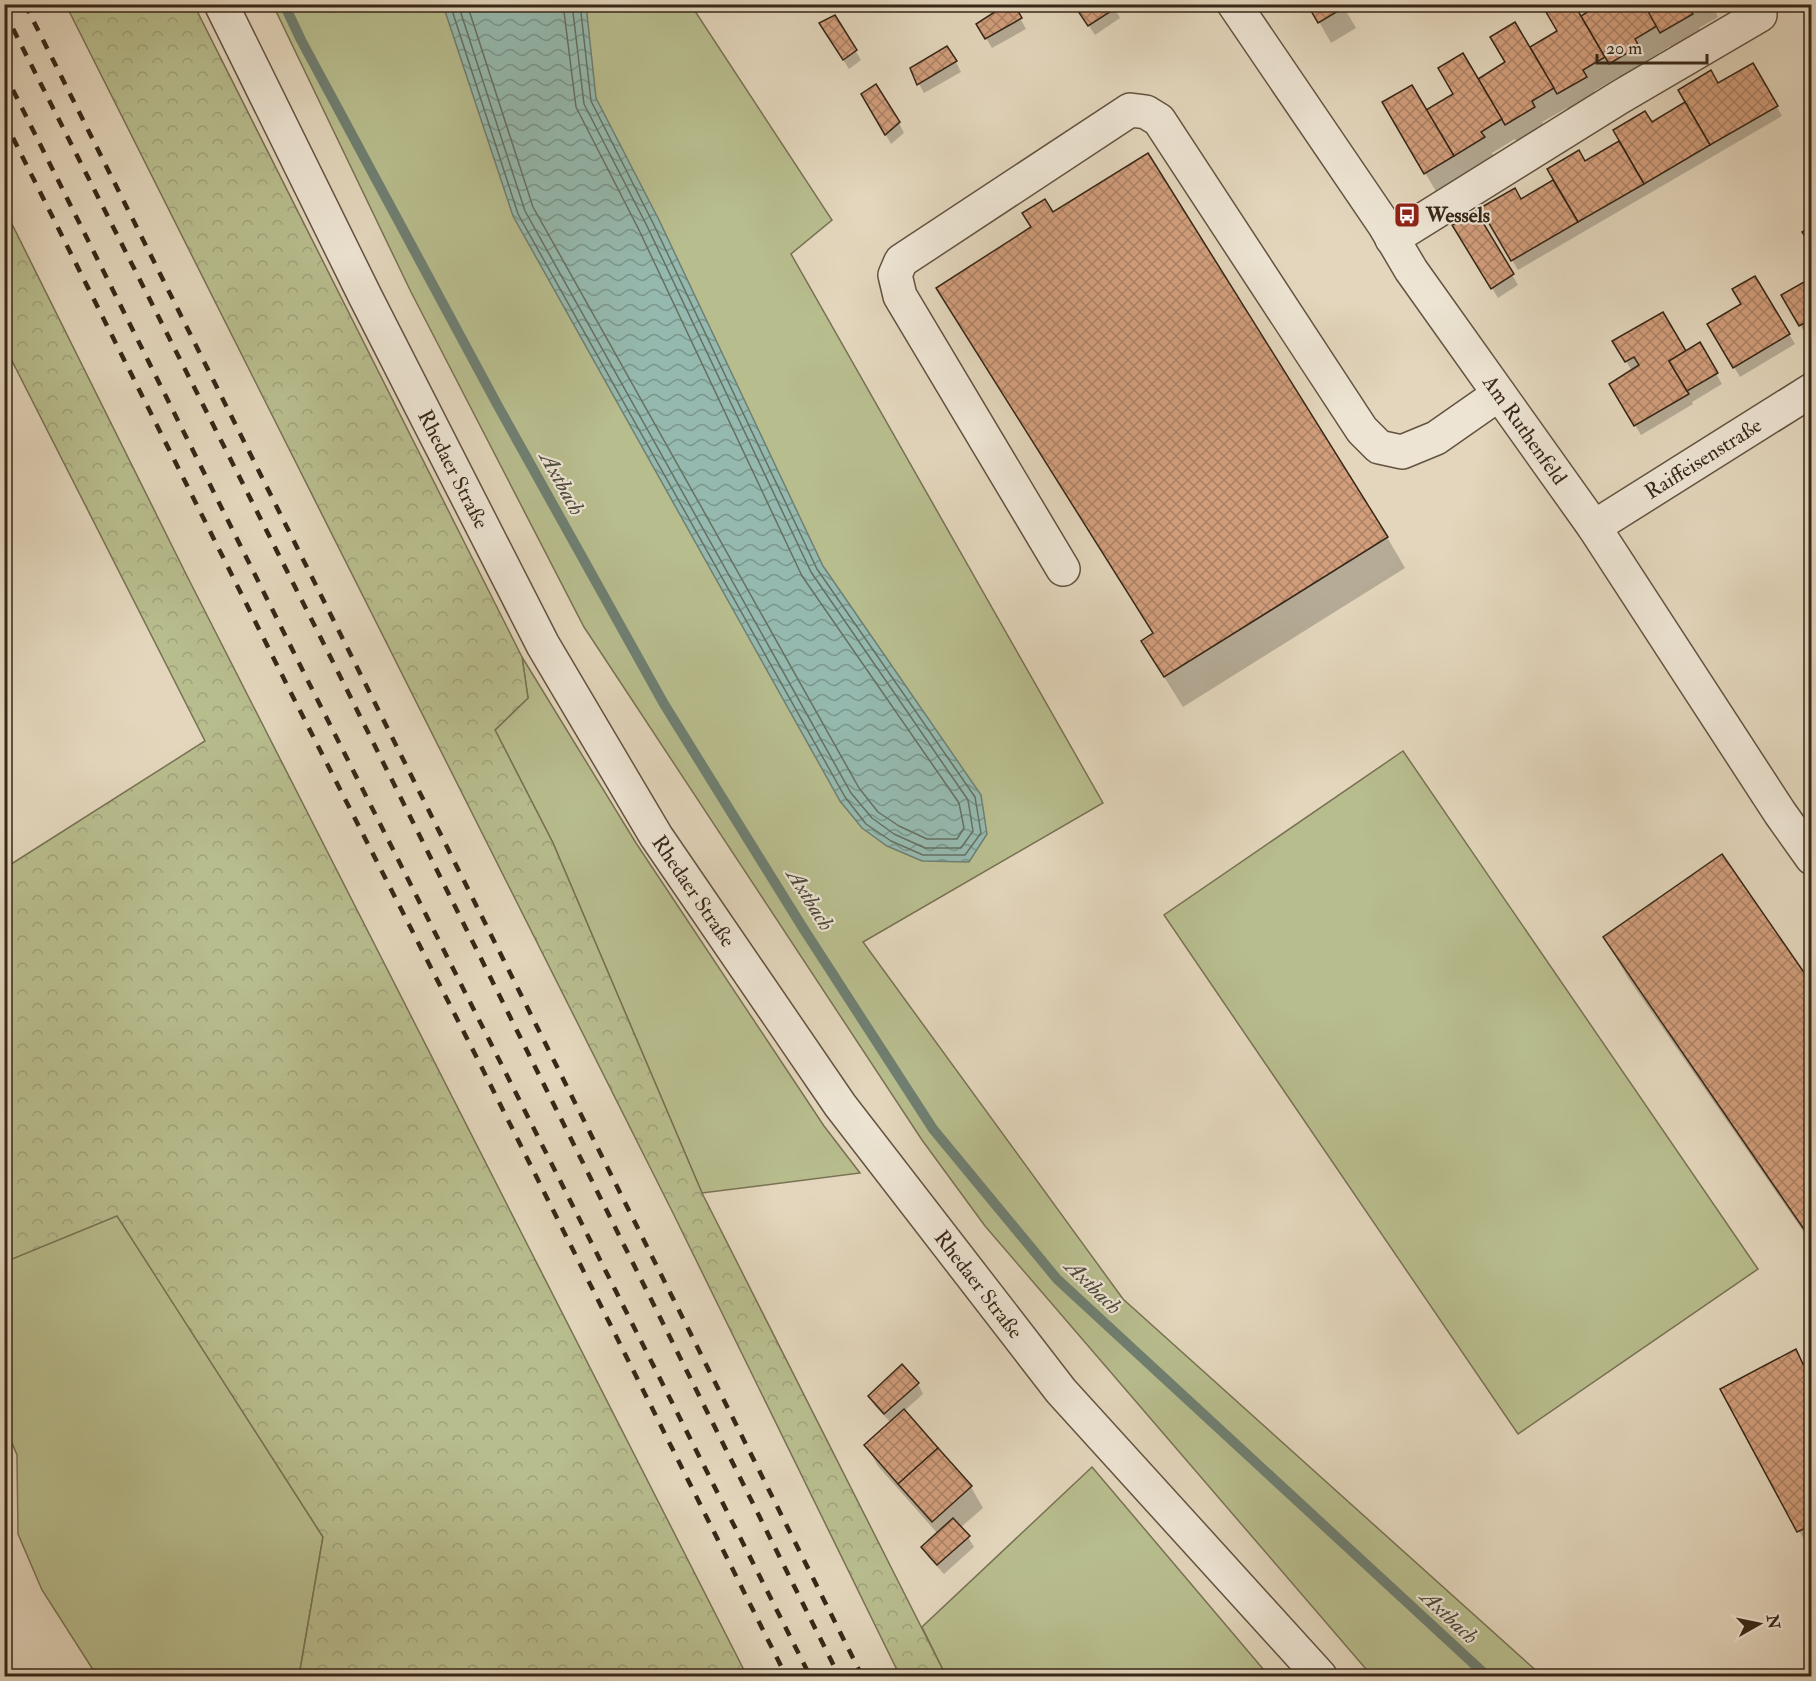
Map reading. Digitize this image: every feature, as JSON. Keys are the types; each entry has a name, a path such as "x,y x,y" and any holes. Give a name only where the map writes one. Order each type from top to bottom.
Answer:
{"street":[{"name":"Rhedaer Straße","path":"221,4 365,296 543,645 656,836 840,1104 1061,1391 1320,1677"},
{"name":"Am Ruthenfeld","path":"1234,4 1411,270 1594,526 1780,813 1812,858"},
{"path":"1392,239 1620,97 1760,15"},
{"path":"1063,568 900,296 895,274 901,261 1130,110 1146,112 1159,120 1362,430 1379,447 1402,452 1436,438 1499,394"},
{"name":"Raiffeisenstraße","path":"1594,526 1812,390"}],"green space":[{"path":"66,5 194,5 522,657 528,698 495,730 553,843 702,1193 946,1676 900,1676 672,1211"},
{"path":"273,5 691,5 832,220 791,254 1103,803 863,942 1123,1299 1542,1676 1372,1676 985,1226 922,1140 584,627 411,292"},
{"path":"4,208 187,576 747,1676 299,1676 323,1537 117,1216 5,1262 5,868 205,741 5,347"},
{"path":"522,657 636,843 824,1126 860,1173 702,1193 553,843 495,730 528,698"},
{"path":"1403,751 1758,1269 1518,1434 1164,915"},
{"path":"117,1215 323,1537 299,1676 97,1676 42,1590 18,1534 17,1455 5,1426 4,1262"},
{"path":"1092,1467 1269,1676 946,1676 922,1627"}],"water":[{"path":"443,5 586,5 596,98 659,220 823,566 981,795 987,834 969,862 922,861 887,846 862,828 840,801 513,216"}],"building":[{"path":"1007,4 1014,4 1022,18 985,39 976,24"},
{"path":"1089,4 1114,4 1116,8 1088,26 1078,11"},
{"path":"1307,4 1344,4 1345,7 1318,23"},
{"path":"1574,4 1605,57 1583,70 1587,77 1557,94 1530,47 1557,31 1542,5"},
{"path":"1600,4 1644,4 1657,26 1635,39 1639,46 1609,64 1581,16"},
{"path":"1644,4 1692,4 1688,7 1693,14 1660,33"},
{"path":"835,15 857,50 843,60 819,23"},
{"path":"1515,22 1554,88 1532,101 1535,107 1505,125 1478,79 1505,62 1490,37"},
{"path":"947,46 957,61 917,85 910,68"},
{"path":"1463,53 1502,119 1481,132 1485,137 1454,156 1426,110 1453,94 1438,68"},
{"path":"1753,63 1778,106 1710,145 1678,90 1711,70 1718,83"},
{"path":"876,84 900,122 885,135 861,94"},
{"path":"1412,85 1454,156 1424,174 1382,102"},
{"path":"1685,102 1710,145 1644,184 1613,130 1645,111 1652,122"},
{"path":"1619,141 1644,184 1578,222 1547,169 1579,150 1585,161"},
{"path":"1148,153 1388,537 1164,677 1141,641 1153,633 936,288 1031,227 1022,213 1045,199 1053,212"},
{"path":"1553,180 1578,222 1511,261 1480,208 1515,188 1521,199"},
{"path":"1476,211 1514,274 1491,289 1452,225"},
{"path":"1812,226 1812,247 1802,232"},
{"path":"1755,276 1790,334 1733,368 1707,324 1741,304 1732,289"},
{"path":"1811,278 1812,319 1799,326 1781,295"},
{"path":"1663,312 1686,351 1669,361 1689,394 1634,426 1609,384 1639,365 1634,357 1625,362 1612,341"},
{"path":"1700,342 1718,373 1687,391 1669,361"},
{"path":"1722,854 1812,984 1812,1237 1810,1238 1603,937"},
{"path":"1796,1349 1803,1364 1812,1360 1812,1525 1797,1532 1720,1389"},
{"path":"902,1364 919,1383 884,1414 868,1396"},
{"path":"904,1409 938,1448 898,1484 864,1445"},
{"path":"938,1448 972,1486 932,1522 898,1484"},
{"path":"953,1518 970,1536 937,1565 921,1547"}],"waterway":[{"name":"Axtbach","path":"284,4 301,40 498,406 664,704 803,928 933,1129 1057,1279 1487,1676"}],"railway":[{"path":"25,4 862,1676"},
{"path":"4,11 337,670 839,1676"},
{"path":"4,72 310,685 810,1676"},
{"path":"4,120 786,1676"}],"place":[{"name":"Wessels","path":"1407,215"}]}
